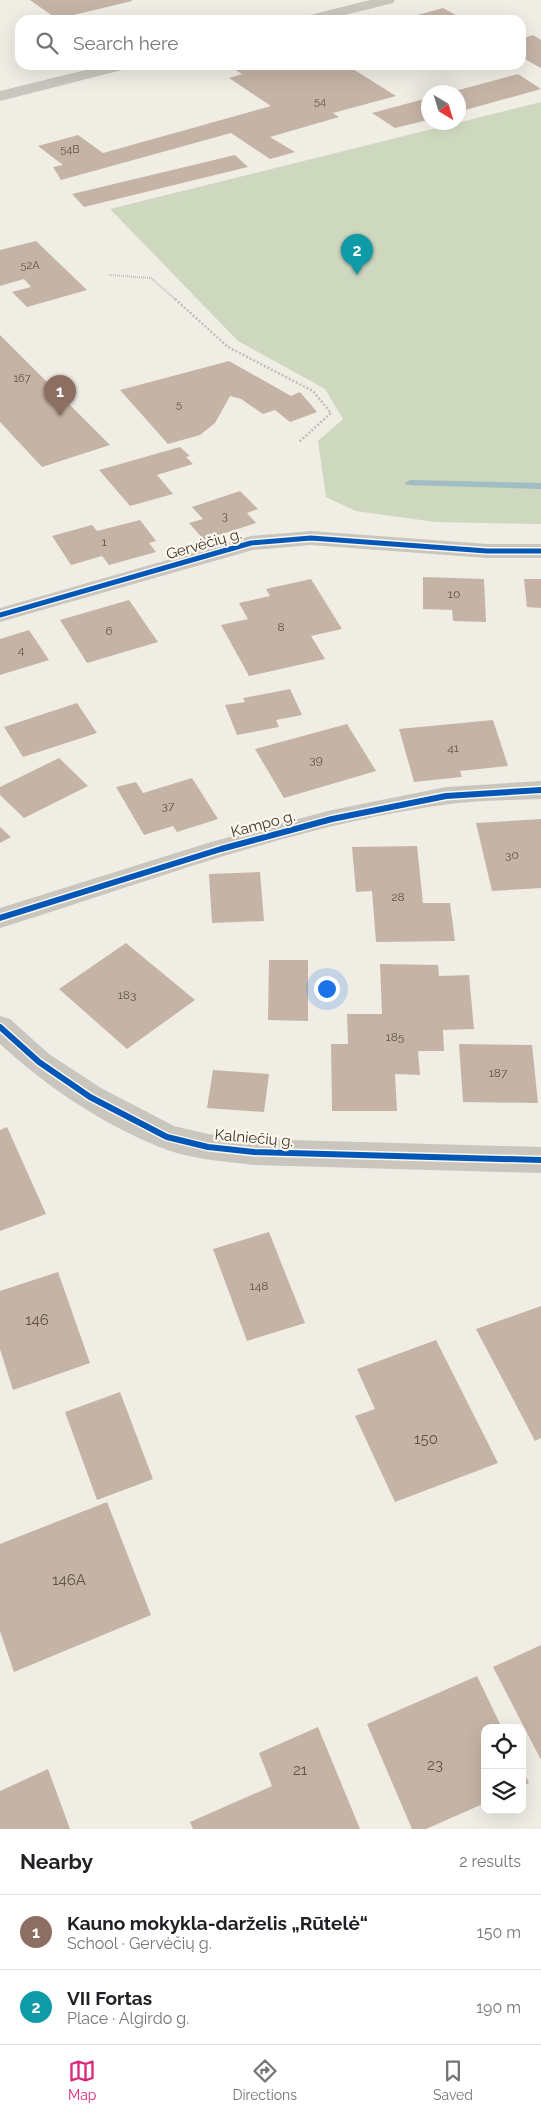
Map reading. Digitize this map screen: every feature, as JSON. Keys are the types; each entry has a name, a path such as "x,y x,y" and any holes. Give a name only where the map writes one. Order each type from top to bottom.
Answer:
{"street":[{"path":"327,15 388,0"},
{"path":"0,96 106,70"},
{"name":"Gervėčių g.","path":"0,615 250,543 310,538 486,551 541,551"},
{"name":"Kampo g.","path":"0,918 259,837 364,811 448,796 541,790"},
{"name":"Kalniečių g.","path":"0,1027 39,1062 90,1098 167,1137 208,1147 254,1152 541,1160"}],"path":[{"path":"109,275 151,278 228,347 313,390 331,413 299,442"}],"green space":[{"path":"541,102 541,524 435,522 356,511 326,497 318,441 343,419 325,389 238,341 110,209 428,130 466,130 466,121"}],"building":[{"path":"30,0 132,0 74,15 51,15"},
{"path":"443,8 456,15 418,15"},
{"path":"533,35 541,40 541,68 526,60 526,37"},
{"path":"236,70 355,70 396,96 333,113 339,117 270,137 295,152 270,159 231,133 61,180 53,167 63,165 38,146 78,135 103,153 271,106 229,78 242,74"},
{"path":"518,74 541,89 466,110 466,88"},
{"path":"421,100 421,122 395,128 372,113"},
{"path":"235,155 248,167 84,207 72,194"},
{"path":"36,241 87,290 27,307 12,292 31,287 24,279 0,286 0,250"},
{"path":"0,335 110,445 42,467 0,422"},
{"path":"229,361 291,396 300,392 317,412 290,422 275,410 263,414 241,399 230,396 215,423 200,435 168,444 120,390"},
{"path":"180,447 190,456 186,457 193,464 157,475 173,494 130,506 99,470"},
{"path":"240,491 258,509 247,513 256,523 204,540 189,523 203,519 192,507"},
{"path":"140,520 156,541 149,543 156,552 109,565 102,556 71,565 52,536 92,525 97,531"},
{"path":"423,577 484,579 486,622 453,621 452,610 423,609"},
{"path":"311,579 342,629 311,636 325,659 249,676 221,625 248,619 239,603 270,596 266,589"},
{"path":"524,579 541,579 541,608 527,607"},
{"path":"129,600 158,642 87,663 60,620"},
{"path":"29,630 49,660 0,675 0,639"},
{"path":"290,689 302,715 276,720 279,727 237,735 225,705 245,702 243,698"},
{"path":"77,703 97,733 23,757 4,727"},
{"path":"493,720 508,766 460,771 462,777 414,782 399,729"},
{"path":"347,724 376,771 284,798 255,749"},
{"path":"59,758 88,786 24,818 0,795 0,787"},
{"path":"192,778 218,819 177,832 173,826 144,835 116,787 136,782 143,793"},
{"path":"541,819 541,888 492,891 476,823"},
{"path":"0,827 11,837 0,843"},
{"path":"417,846 423,903 450,903 455,941 376,942 372,891 356,892 352,847"},
{"path":"260,872 264,921 212,923 209,874"},
{"path":"126,943 195,1000 127,1049 59,989"},
{"path":"269,960 308,960 308,1021 268,1020"},
{"path":"380,964 438,965 439,976 469,975 474,1029 443,1030 444,1051 418,1051 420,1075 395,1074 397,1111 332,1111 331,1044 348,1044 347,1014 382,1014"},
{"path":"459,1044 532,1045 538,1103 463,1102"},
{"path":"213,1070 269,1074 264,1112 207,1108"},
{"path":"7,1127 46,1214 0,1231 0,1130"},
{"path":"269,1232 305,1323 247,1341 213,1249"},
{"path":"58,1272 90,1363 13,1390 0,1349 0,1291"},
{"path":"541,1306 541,1438 535,1441 476,1329"},
{"path":"436,1340 498,1463 395,1502 355,1416 375,1409 357,1369"},
{"path":"120,1392 153,1479 97,1500 65,1412"},
{"path":"107,1502 151,1615 14,1672 0,1631 0,1544"},
{"path":"541,1645 541,1760 526,1731 526,1724 522,1724 493,1667"},
{"path":"477,1676 500,1724 481,1724 481,1805 426,1829 412,1829 367,1724"},
{"path":"318,1727 360,1829 193,1829 190,1822 272,1786 259,1753"},
{"path":"48,1769 70,1829 0,1829 0,1791"}],"waterway":[{"path":"410,483 541,486"}],"cycle path":[{"path":"0,615 251,543 311,538 487,551 541,551"},
{"path":"0,918 221,849 332,819 389,806 458,794 541,790"},
{"path":"0,1027 39,1062 90,1097 167,1137 208,1147 254,1152 541,1160"}],"place":[{"name":"VII Fortas","path":"357,275"},
{"name":"Kauno mokykla-darželis „Rūtelė“","path":"60,416"}]}
